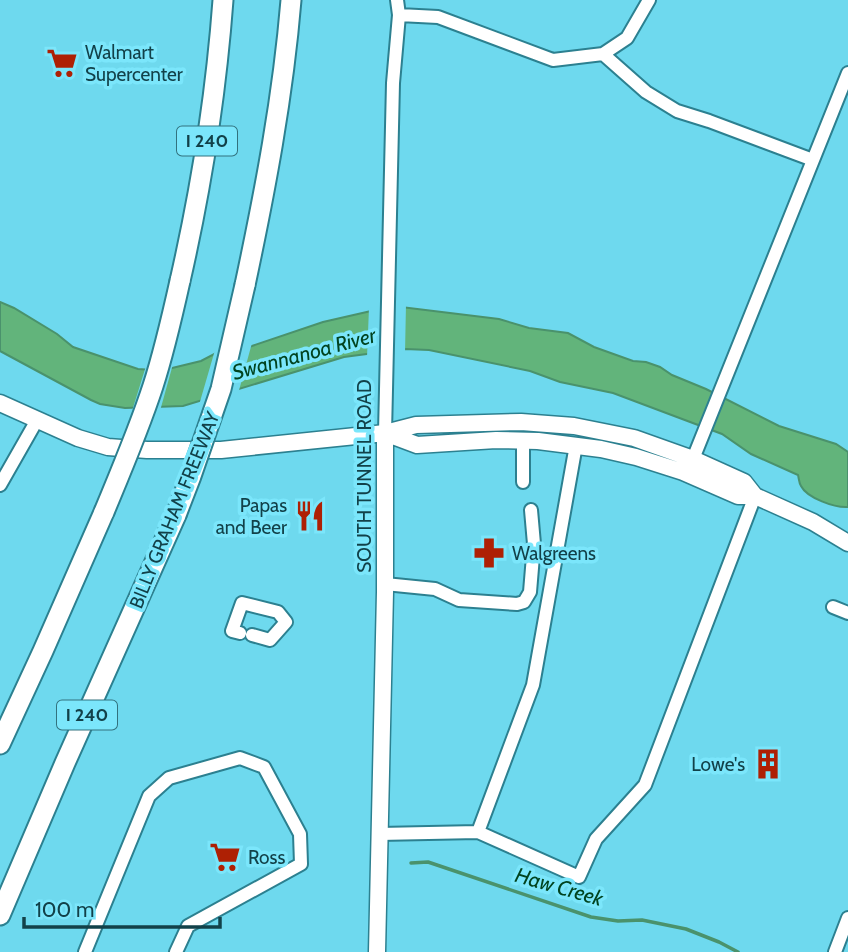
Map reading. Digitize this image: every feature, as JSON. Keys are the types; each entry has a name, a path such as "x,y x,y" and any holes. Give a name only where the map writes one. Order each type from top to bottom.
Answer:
{"highway":[{"name":"I 240","path":"0,744 104,512 153,387 168,336 193,223 204,162 223,0"},
{"name":"BILLY GRAHAM FREEWAY","path":"0,915 176,515 221,388 262,207 276,125 291,0"}],"main road":[{"path":"2,409 108,447 147,450 221,450 385,433 416,425 463,422 562,424 634,438 693,459 744,482 755,496"},
{"path":"385,433 417,445 523,440 576,445 624,454 699,479 738,496 755,496 813,522 848,543"},
{"name":"SOUTH TUNNEL ROAD","path":"377,952 385,584 385,433"}],"street":[{"name":"SOUTH TUNNEL ROAD","path":"385,433 393,83 399,15 397,0"},
{"path":"399,15 438,17 553,60 603,54 626,38 649,0"},
{"path":"603,54 646,92 677,111 813,160"},
{"path":"693,459 848,73"},
{"path":"0,485 37,420"},
{"path":"523,440 523,482"},
{"path":"478,832 533,685 576,445"},
{"path":"379,834 478,832 579,877 596,839 645,785 755,496"},
{"path":"385,584 435,589 458,600 517,604 524,602 530,593 534,544 531,510"},
{"path":"834,607 848,613"},
{"path":"85,952 149,796 169,778 240,758 264,767 300,834 301,864 188,926 176,952"},
{"path":"835,952 848,918"}],"water":[{"name":"Swannanoa River","path":"0,302 57,334 73,347 138,369 153,370 201,361 220,351 249,347 323,322 401,307 499,319 529,328 568,333 594,347 660,367 779,426 836,444 848,452 848,507 829,504 815,498 804,490 798,475 751,454 722,434 613,393 560,382 530,371 429,350 405,349 344,357 183,406 125,408 100,404 0,351"}],"pier":[{"path":"406,304 405,353 367,357 369,308"},
{"path":"252,343 238,394 199,405 215,350"},
{"path":"173,364 160,411 132,411 146,366"}],"waterway":[{"name":"Haw Creek","path":"411,863 428,862 591,917 618,921 642,920 686,929 738,952"}],"place":[{"name":"Walmart Supercenter","path":"62,63"},
{"name":"Papas and Beer","path":"310,516"},
{"name":"Walgreens","path":"489,553"},
{"name":"Lowe's","path":"768,764"},
{"name":"Ross","path":"225,857"}]}
